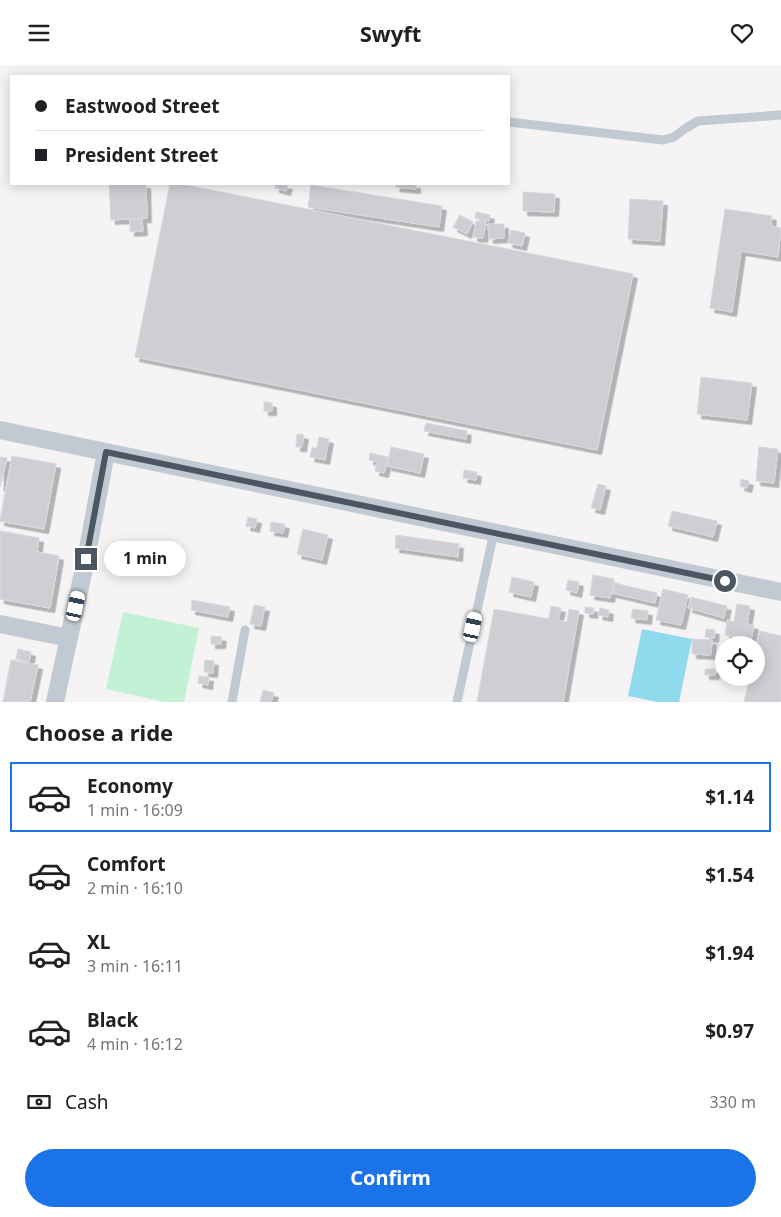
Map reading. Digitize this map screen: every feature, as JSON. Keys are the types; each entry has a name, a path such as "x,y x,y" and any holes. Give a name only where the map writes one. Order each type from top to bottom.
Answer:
{"street":[{"path":"0,430 781,592"},
{"path":"55,702 106,452"},
{"path":"0,624 69,638"}],"lane":[{"path":"510,122 663,140 674,137 698,121 781,115"},
{"path":"457,702 494,532"},
{"path":"232,702 245,631"}],"green space":[{"path":"123,612 199,628 184,702 165,702 106,689"}],"water":[{"path":"642,629 692,639 679,702 658,702 628,696"}],"building":[{"path":"109,185 146,185 147,218 111,220"},
{"path":"170,185 186,185 633,274 597,450 135,357"},
{"path":"275,185 288,185 286,191 275,188"},
{"path":"311,185 442,206 439,227 308,207"},
{"path":"396,185 416,185 416,189 395,187"},
{"path":"523,192 555,194 554,212 523,211"},
{"path":"630,199 663,201 660,241 628,239"},
{"path":"725,209 772,216 771,226 781,228 778,257 741,251 732,312 710,308"},
{"path":"476,212 490,215 489,221 475,218"},
{"path":"460,215 473,222 467,234 453,227"},
{"path":"142,219 143,231 130,232 130,220"},
{"path":"476,221 486,222 483,238 473,237"},
{"path":"488,224 504,224 504,238 489,239"},
{"path":"511,230 525,233 522,246 508,243"},
{"path":"701,377 752,383 747,420 697,414"},
{"path":"264,402 272,403 272,411 264,411"},
{"path":"426,423 467,431 466,439 424,431"},
{"path":"297,434 304,435 302,447 296,447"},
{"path":"319,437 329,439 325,460 310,457 312,448 317,448"},
{"path":"391,447 424,454 420,473 387,466"},
{"path":"759,447 778,449 774,483 756,481"},
{"path":"370,453 388,457 384,473 375,471 377,462 369,460"},
{"path":"12,456 56,464 44,529 0,521"},
{"path":"12,456 56,464 44,529 0,521"},
{"path":"0,457 7,458 0,487"},
{"path":"0,457 7,458 0,487"},
{"path":"464,470 477,472 476,480 463,478"},
{"path":"741,479 749,481 747,488 740,486"},
{"path":"598,484 606,486 600,510 591,508"},
{"path":"672,511 717,521 713,537 668,526"},
{"path":"248,517 257,519 255,528 246,526"},
{"path":"271,522 285,524 283,533 270,531"},
{"path":"303,529 328,535 322,560 297,554"},
{"path":"0,531 39,538 37,552 59,556 50,608 0,599"},
{"path":"0,531 39,538 37,552 59,556 50,608 0,599"},
{"path":"396,535 459,544 458,557 395,548"},
{"path":"593,575 614,579 610,598 590,595"},
{"path":"512,577 534,582 531,597 509,592"},
{"path":"568,580 579,582 577,593 566,590"},
{"path":"615,583 657,593 655,603 612,593"},
{"path":"663,589 688,595 681,625 656,620"},
{"path":"691,597 727,606 724,618 688,608"},
{"path":"192,600 230,607 228,617 191,610"},
{"path":"737,604 750,606 747,624 754,625 752,636 725,635 727,620 734,622"},
{"path":"254,605 265,607 261,626 250,624"},
{"path":"551,606 561,608 558,620 567,622 569,609 579,611 563,702 477,702 494,609 549,619"},
{"path":"585,607 594,608 593,614 585,613"},
{"path":"600,608 609,610 608,617 598,615"},
{"path":"633,609 648,611 647,620 631,618"},
{"path":"706,629 715,630 714,638 705,637"},
{"path":"760,631 781,636 781,702 744,702 748,686 765,686 765,636 759,636"},
{"path":"211,636 222,637 221,644 211,644"},
{"path":"692,639 712,640 711,655 692,654"},
{"path":"18,649 31,652 29,662 16,659"},
{"path":"18,649 31,652 29,662 16,659"},
{"path":"11,660 38,665 30,702 3,702"},
{"path":"11,660 38,665 30,702 3,702"},
{"path":"205,660 214,661 213,673 204,672"},
{"path":"705,669 715,669 715,675 705,675"},
{"path":"199,676 209,677 208,685 198,683"},
{"path":"263,690 274,693 271,702 260,702"}],"route":[{"path":"86,559 106,452 725,581"}]}
